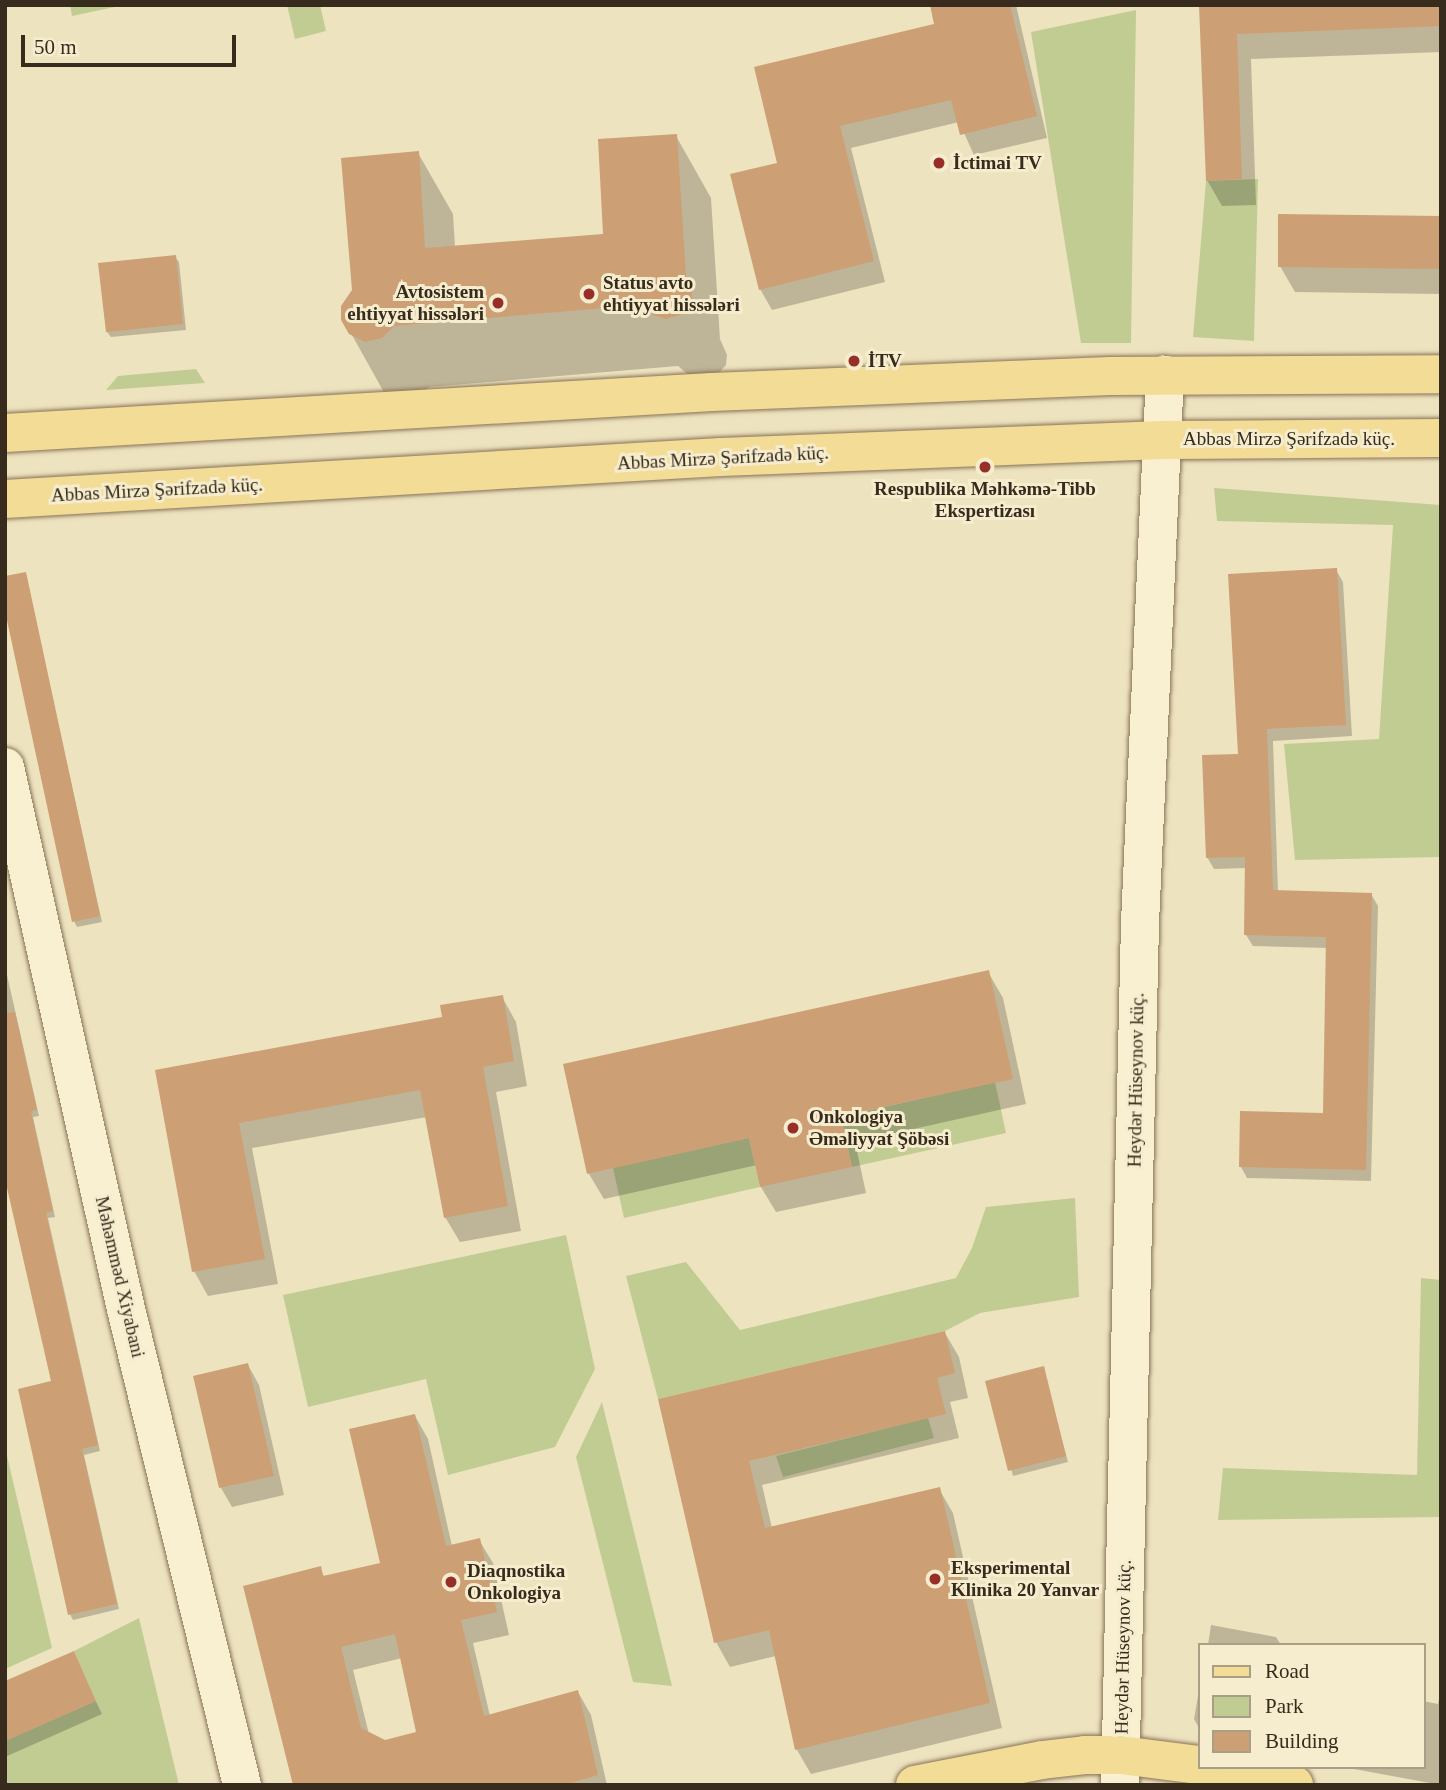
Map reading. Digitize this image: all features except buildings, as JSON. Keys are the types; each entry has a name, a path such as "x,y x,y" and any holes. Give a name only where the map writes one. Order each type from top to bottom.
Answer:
{"main road":[{"path":"5,433 712,392 1165,375 1441,374"},
{"name":"Abbas Mirzə Şərifzadə küç.","path":"5,499 720,457 1163,440 1441,438"},
{"path":"915,1785 1042,1760 1121,1770 1191,1770 1294,1785"}],"street":[{"name":"Heydər Hüseynov küç.","path":"1121,1770 1140,923 1165,375"},
{"name":"Məhəmməd Xiyabani","path":"5,767 126,1309 242,1785"}],"green space":[{"path":"70,5 124,5 72,16"},
{"path":"287,5 320,5 326,31 295,39"},
{"path":"1136,10 1131,343 1081,343 1031,32"},
{"path":"1258,179 1254,341 1193,337 1206,181"},
{"path":"196,369 205,383 106,390 118,376"},
{"path":"1214,488 1441,505 1441,857 1295,860 1284,744 1379,739 1393,525 1217,521"},
{"path":"995,1082 1006,1133 852,1167 841,1117"},
{"path":"749,1138 760,1187 624,1218 613,1168"},
{"path":"1075,1198 1079,1297 980,1313 945,1331 658,1399 626,1276 686,1262 740,1330 956,1278 972,1248 986,1207"},
{"path":"566,1235 595,1369 555,1447 448,1475 426,1379 308,1407 283,1295"},
{"path":"1421,1278 1441,1280 1441,1517 1218,1520 1223,1468 1417,1475"},
{"path":"602,1402 672,1686 633,1682 576,1457"},
{"path":"928,1418 934,1438 783,1477 776,1456"},
{"path":"5,1447 52,1648 5,1669"},
{"path":"139,1618 179,1785 5,1785 5,1741 96,1701 74,1651"}],"place":[{"name":"İctimai TV","path":"939,163"},
{"name":"Status avto ehtiyyat hissələri","path":"589,294"},
{"name":"Avtosistem ehtiyyat hissələri","path":"498,303"},
{"name":"İTV","path":"854,361"},
{"name":"Respublika Məhkəmə-Tibb Ekspertizası","path":"985,467"},
{"name":"Onkologiya Əməliyyat Şöbəsi","path":"793,1128"},
{"name":"Eksperimental Klinika 20 Yanvar","path":"935,1579"},
{"name":"Diaqnostika Onkologiya","path":"451,1582"}]}
